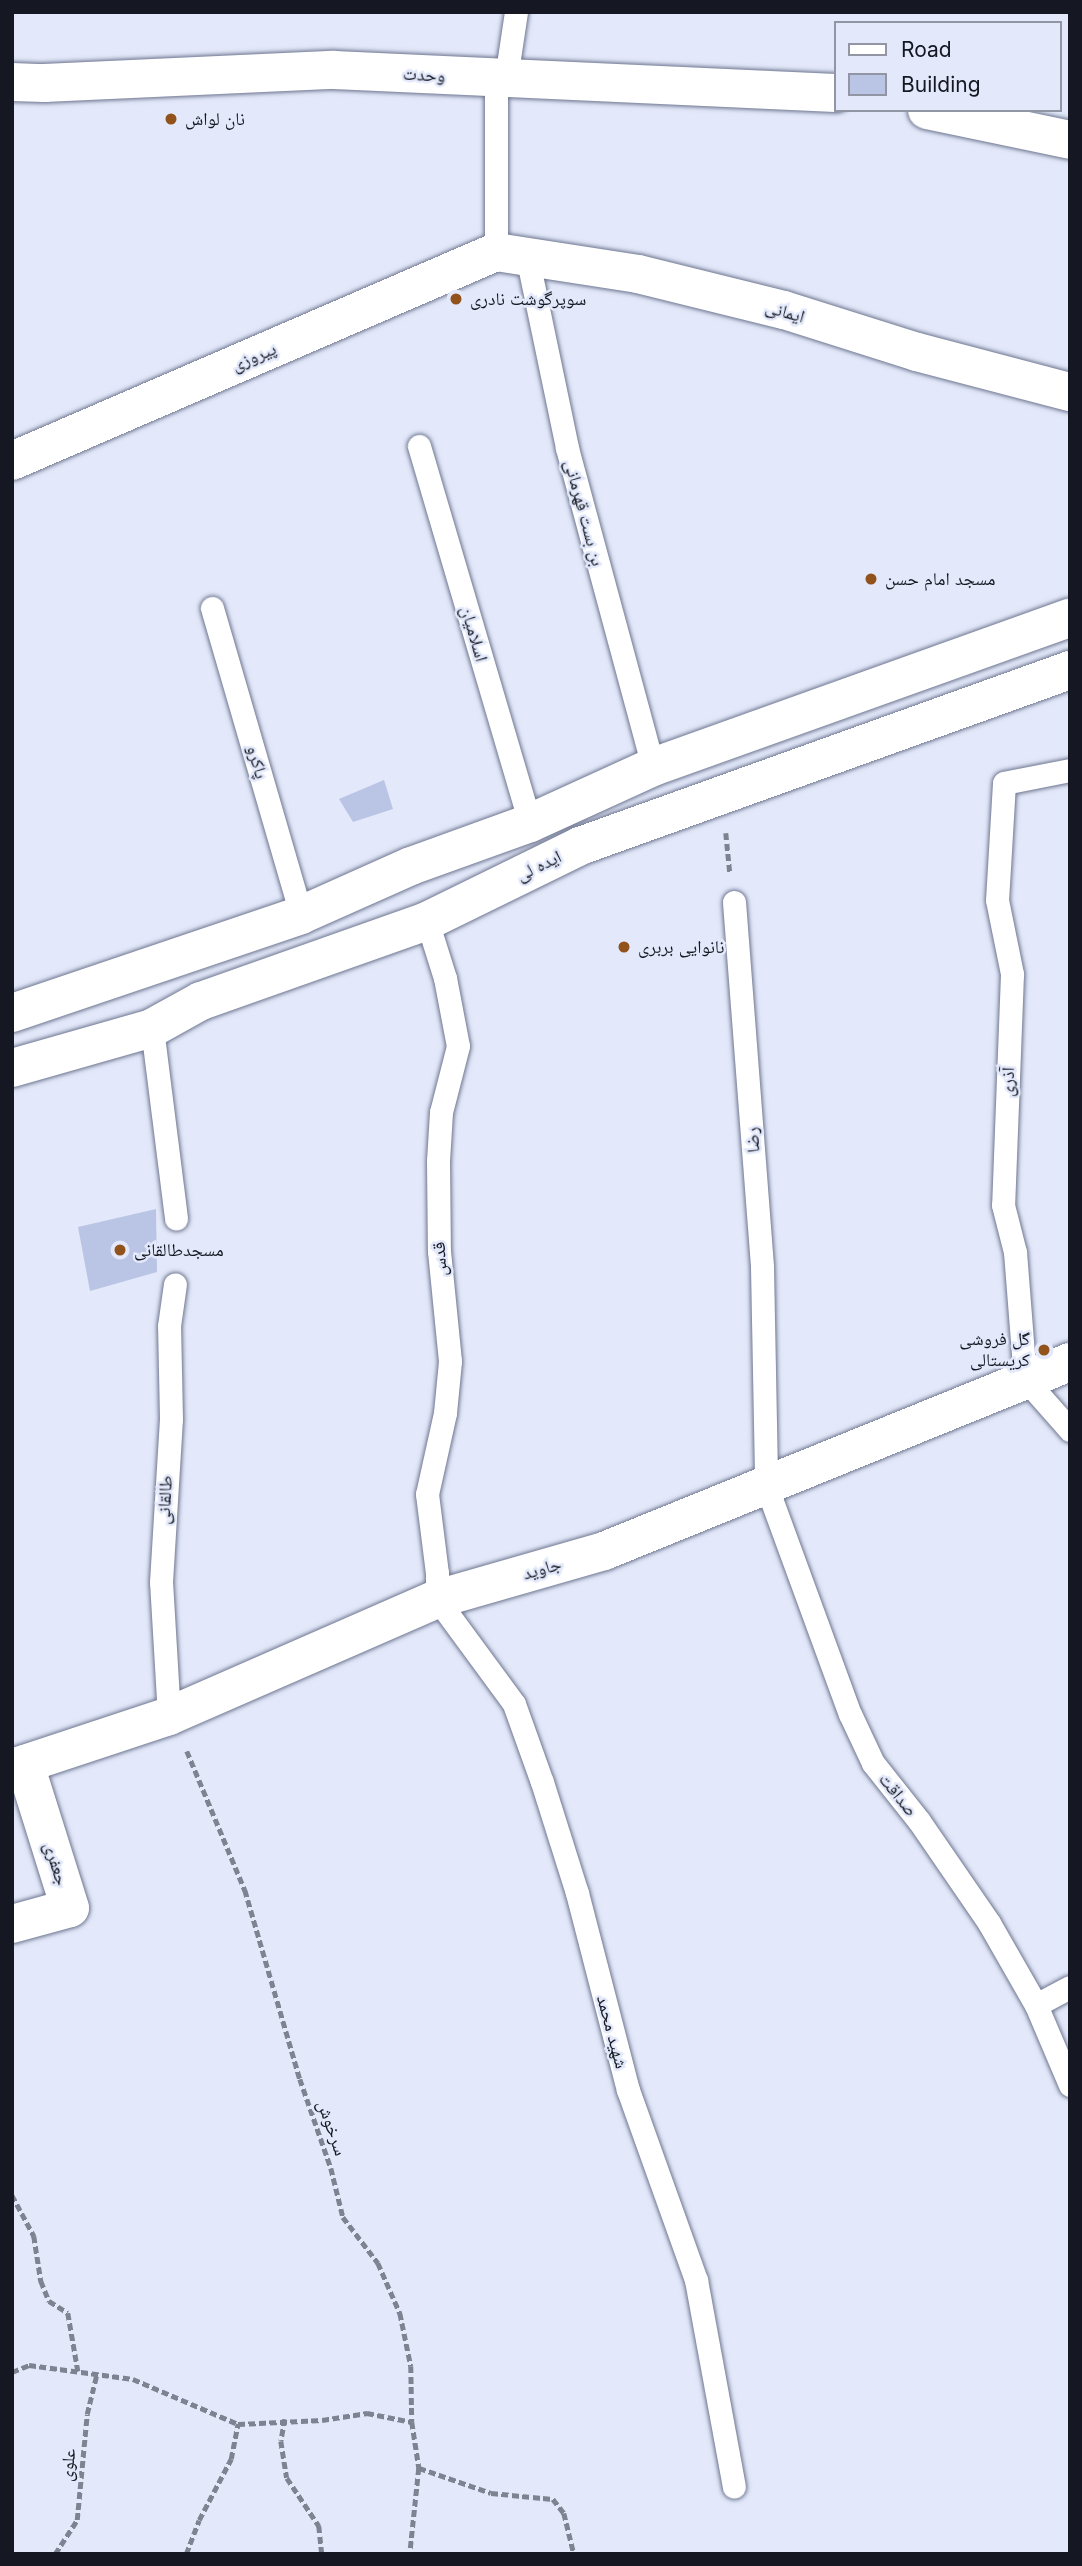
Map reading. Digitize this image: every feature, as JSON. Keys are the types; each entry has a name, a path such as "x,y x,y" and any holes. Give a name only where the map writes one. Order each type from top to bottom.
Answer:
{"street":[{"name":"وحدت","path":"12,82 334,71 834,93"},
{"path":"937,112 1070,140"},
{"name":"ایمانی","path":"512,254 638,274 783,310 916,352 1070,392"},
{"name":"پیروزی","path":"12,461 512,254"},
{"path":"12,1013 301,915 411,866 530,823 653,767 1070,618"},
{"name":"ایده لى","path":"12,1068 152,1028 201,1001 427,921 580,846 1070,670"},
{"path":"411,866 427,921"},
{"name":"جاوید","path":"19,1766 169,1716 437,1599 604,1551 1070,1362"},
{"name":"جعفری","path":"12,1924 70,1908 19,1766"}],"lane":[{"name":"بن بست قهرمانی","path":"516,12 501,78 512,254 653,767"},
{"name":"اسلامیان","path":"419,446 530,823"},
{"name":"پاکرو","path":"212,608 301,915"},
{"name":"آذری","path":"1025,1379 1014,1252 1003,1205 1012,974 997,900 1004,783 1070,770"},
{"name":"رضا","path":"734,902 762,1267 766,1485"},
{"name":"قدس","path":"427,921 445,978 458,1046 442,1112 438,1161 439,1251 450,1361 445,1413 427,1494 437,1573 437,1599"},
{"path":"152,1028 176,1218"},
{"name":"طالقانی","path":"169,1716 161,1582 171,1419 169,1326 175,1284"},
{"path":"1025,1379 1070,1430"},
{"name":"صداقت","path":"766,1485 850,1714 873,1763 919,1821 989,1923 1036,2005 1070,2085"},
{"name":"شهید محمد","path":"437,1599 514,1704 542,1783 577,1893 628,2090 696,2280 734,2487"},
{"path":"1036,2005 1070,1987"}],"path":[{"path":"721,795 734,902"},
{"name":"سرخوش","path":"169,1716 196,1767 244,1889 300,2078 331,2168 342,2217 378,2263 400,2313 411,2367 412,2422 419,2468 410,2554"},
{"path":"12,2195 34,2236 41,2281 48,2301 68,2313 78,2371"},
{"path":"12,2372 29,2365 133,2379 238,2424 322,2420 367,2413 412,2422"},
{"name":"علوی","path":"55,2554 77,2520 88,2414 96,2373"},
{"path":"285,2420 281,2441 287,2478 319,2526 322,2554"},
{"path":"186,2554 200,2519 231,2459 238,2424"},
{"path":"419,2468 491,2493 553,2499 564,2513 574,2554"}],"building":[{"path":"384,780 393,809 353,822 339,799"},
{"name":"مسجدطالقانی","path":"156,1209 157,1272 90,1291 78,1227"}],"place":[{"name":"نان لواش","path":"171,119"},
{"name":"سوپرگوشت نادری","path":"456,299"},
{"name":"مسجد امام حسن","path":"871,579"},
{"name":"نانوایی بربری","path":"624,947"},
{"name":"مسجدطالقانی","path":"120,1250"},
{"name":"گل فروشی کریستالی","path":"1044,1350"}]}
